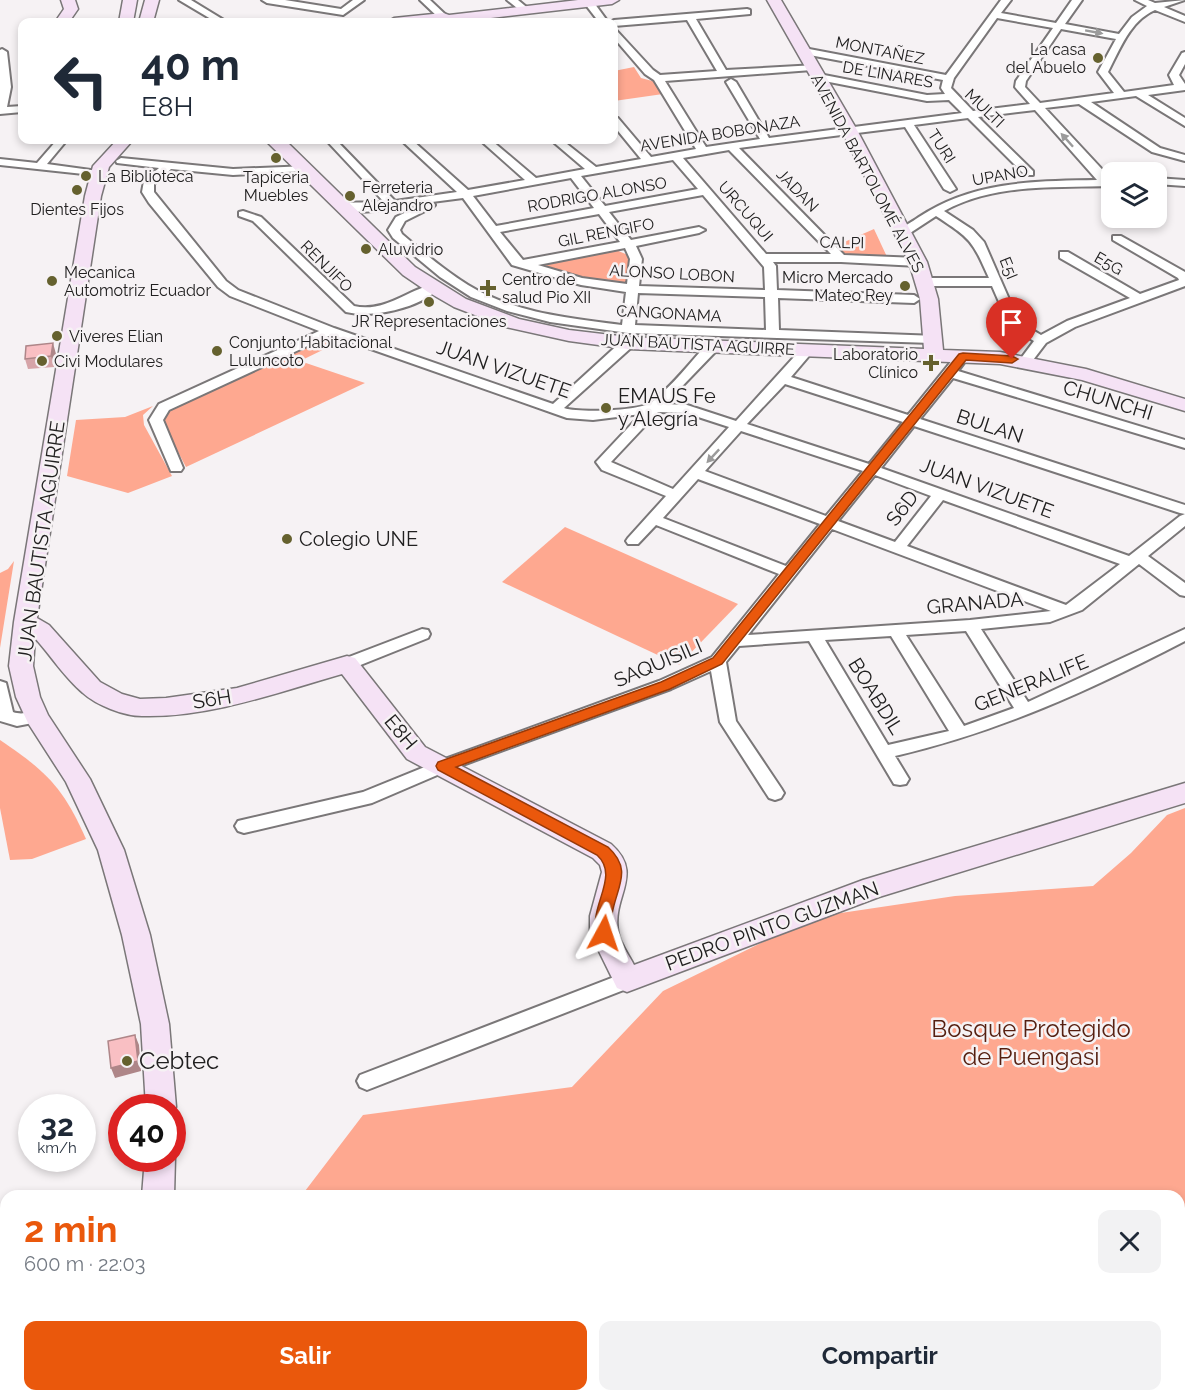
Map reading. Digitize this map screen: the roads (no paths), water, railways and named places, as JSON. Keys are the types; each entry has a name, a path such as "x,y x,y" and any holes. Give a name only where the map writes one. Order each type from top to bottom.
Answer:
{"main road":[{"path":"65,18 71,9 68,0"},
{"path":"127,18 130,0"},
{"path":"147,18 152,0"},
{"path":"427,18 520,6 607,0"},
{"name":"AVENIDA BARTOLOMÉ ALVES","path":"765,0 811,70 911,261 925,282 929,300 926,347"},
{"name":"AVENIDA BARTOLOMÉ ALVES","path":"774,0 804,51 811,70"},
{"path":"450,18 520,6"},
{"name":"AVENIDA BARTOLOMÉ ALVES","path":"843,131 903,233 911,261 914,299 926,347"},
{"name":"JUAN BAUTISTA AGUIRRE","path":"121,144 103,162 98,174 25,622 21,666 23,682 37,717 77,779 111,850 136,935 155,1024 160,1094"},
{"name":"JUAN BAUTISTA AGUIRRE","path":"277,144 355,210 409,272 432,289 466,307 519,326 572,336 628,336 712,347 808,350 926,347 963,356 1025,361 1086,375 1185,405"},
{"name":"S6H","path":"25,622 41,630 92,688 114,700 139,708 166,707 237,696 347,663"},
{"name":"E8H","path":"347,663 416,753 603,851 612,860 615,872 604,916 604,933 627,980"},
{"name":"PEDRO PINTO GUZMAN","path":"627,980 872,888 1185,793"},
{"path":"158,1190 159,1172"}],"street":[{"path":"184,0 215,18"},
{"path":"267,0 343,12 348,18"},
{"path":"343,12 359,0"},
{"path":"425,0 443,16"},
{"name":"MULTI","path":"1006,0 949,78 946,88 1029,173"},
{"path":"1077,0 1020,83 1023,92 1101,174"},
{"path":"1140,0 1185,19"},
{"path":"1121,95 1103,72 1122,37 1142,13 1155,6 1181,0"},
{"path":"584,1 600,18"},
{"path":"618,24 747,12"},
{"path":"995,15 1122,37"},
{"path":"689,16 723,73"},
{"path":"618,43 658,78 702,150"},
{"name":"MONTAÑEZ","path":"804,51 949,78"},
{"path":"2,52 6,87 0,111 18,109"},
{"path":"1183,87 1174,75 1185,55"},
{"name":"DE LINARES","path":"658,78 811,70 927,98 952,96"},
{"path":"731,82 766,141"},
{"name":"AVENIDA BOBONAZA","path":"355,210 535,183 702,150 1183,87"},
{"path":"1138,93 1185,123"},
{"path":"1082,101 1156,150 1185,158"},
{"name":"TURI","path":"906,122 950,189"},
{"path":"618,125 648,160"},
{"path":"40,166 59,144"},
{"path":"335,144 393,205"},
{"path":"410,144 494,230 520,265"},
{"path":"490,144 535,183"},
{"path":"561,144 594,171"},
{"name":"JADAN","path":"731,146 841,258"},
{"name":"URCUQUI","path":"675,155 765,258 772,274 773,334"},
{"path":"121,161 167,167 247,172 304,168"},
{"path":"0,162 98,174"},
{"name":"JUAN VIZUETE","path":"167,167 151,179 148,183 148,192 222,284 248,300 554,410 593,416 653,408 687,409 1134,559 1185,591"},
{"path":"554,410 628,336 636,259 630,245 574,175"},
{"path":"1167,182 1185,183"},
{"name":"UPANO","path":"903,233 963,198 1000,190 1068,183 1101,183"},
{"name":"RODRIGO ALONSO","path":"494,230 707,191"},
{"name":"CANGONAMA","path":"460,195 420,208 400,219 394,230 397,236 460,285 492,301 628,336 773,334 926,347"},
{"name":"E5I","path":"937,212 969,232 980,244 1014,324 1041,340"},
{"name":"RENJIFO","path":"243,214 259,221 350,309 360,312 378,311 432,289"},
{"name":"GIL RENGIFO","path":"520,265 699,230"},
{"path":"1025,361 1041,340 1084,318 1185,281 1183,276 1117,238"},
{"name":"E5G","path":"1064,255 1138,298"},
{"name":"CALPI","path":"765,258 911,261"},
{"name":"ALONSO LOBON","path":"520,265 605,286 633,289 914,299"},
{"path":"925,282 997,282"},
{"path":"176,468 156,420 164,407 330,331"},
{"path":"675,495 607,467 603,462 712,347"},
{"path":"633,541 741,426 808,350"},
{"name":"SAQUISILI","path":"244,825 366,798 443,766 665,686 718,661 963,356"},
{"name":"CHUNCHI","path":"951,373 1185,444"},
{"name":"BULAN","path":"784,379 1182,514"},
{"path":"696,473 1067,611"},
{"name":"S6D","path":"897,549 940,494"},
{"name":"GRANADA","path":"736,641 1028,621 1067,611 1077,606 1134,559 1182,514"},
{"path":"653,519 790,573"},
{"path":"970,625 1025,711"},
{"path":"895,630 960,734"},
{"name":"S6H","path":"347,663 422,634"},
{"name":"GENERALIFE","path":"886,752 960,734 1025,711 1084,686 1185,634"},
{"name":"BOABDIL","path":"814,636 886,752 900,779"},
{"path":"718,661 728,723 775,792"},
{"path":"0,687 5,716 17,720 37,717"},
{"name":"PEDRO PINTO GUZMAN","path":"367,1081 627,980"}],"place":[{"name":"La casa del Abuelo","path":"1098,58"},
{"name":"Tapiceria Muebles","path":"276,158"},
{"name":"La Biblioteca","path":"86,176"},
{"name":"Dientes Fijos","path":"77,190"},
{"name":"Ferreteria Alejandro","path":"350,196"},
{"name":"Aluvidrio","path":"366,249"},
{"name":"Mecanica Automotriz Ecuador","path":"52,281"},
{"name":"Micro Mercado Mateo Rey","path":"905,286"},
{"name":"Centro de salud Pio XII","path":"488,288"},
{"name":"JR Representaciones","path":"429,302"},
{"name":"Viveres Elian","path":"57,336"},
{"name":"Conjunto Habitacional Luluncoto","path":"217,351"},
{"name":"Civi Modulares","path":"42,361"},
{"name":"Laboratorio Clínico","path":"931,363"},
{"name":"EMAUS Fe y Alegría","path":"606,408"},
{"name":"Colegio UNE","path":"287,539"},
{"name":"Cebtec","path":"127,1061"}],"park label":[{"name":"Bosque Protegido de Puengasi","path":"1031,1043"}]}
